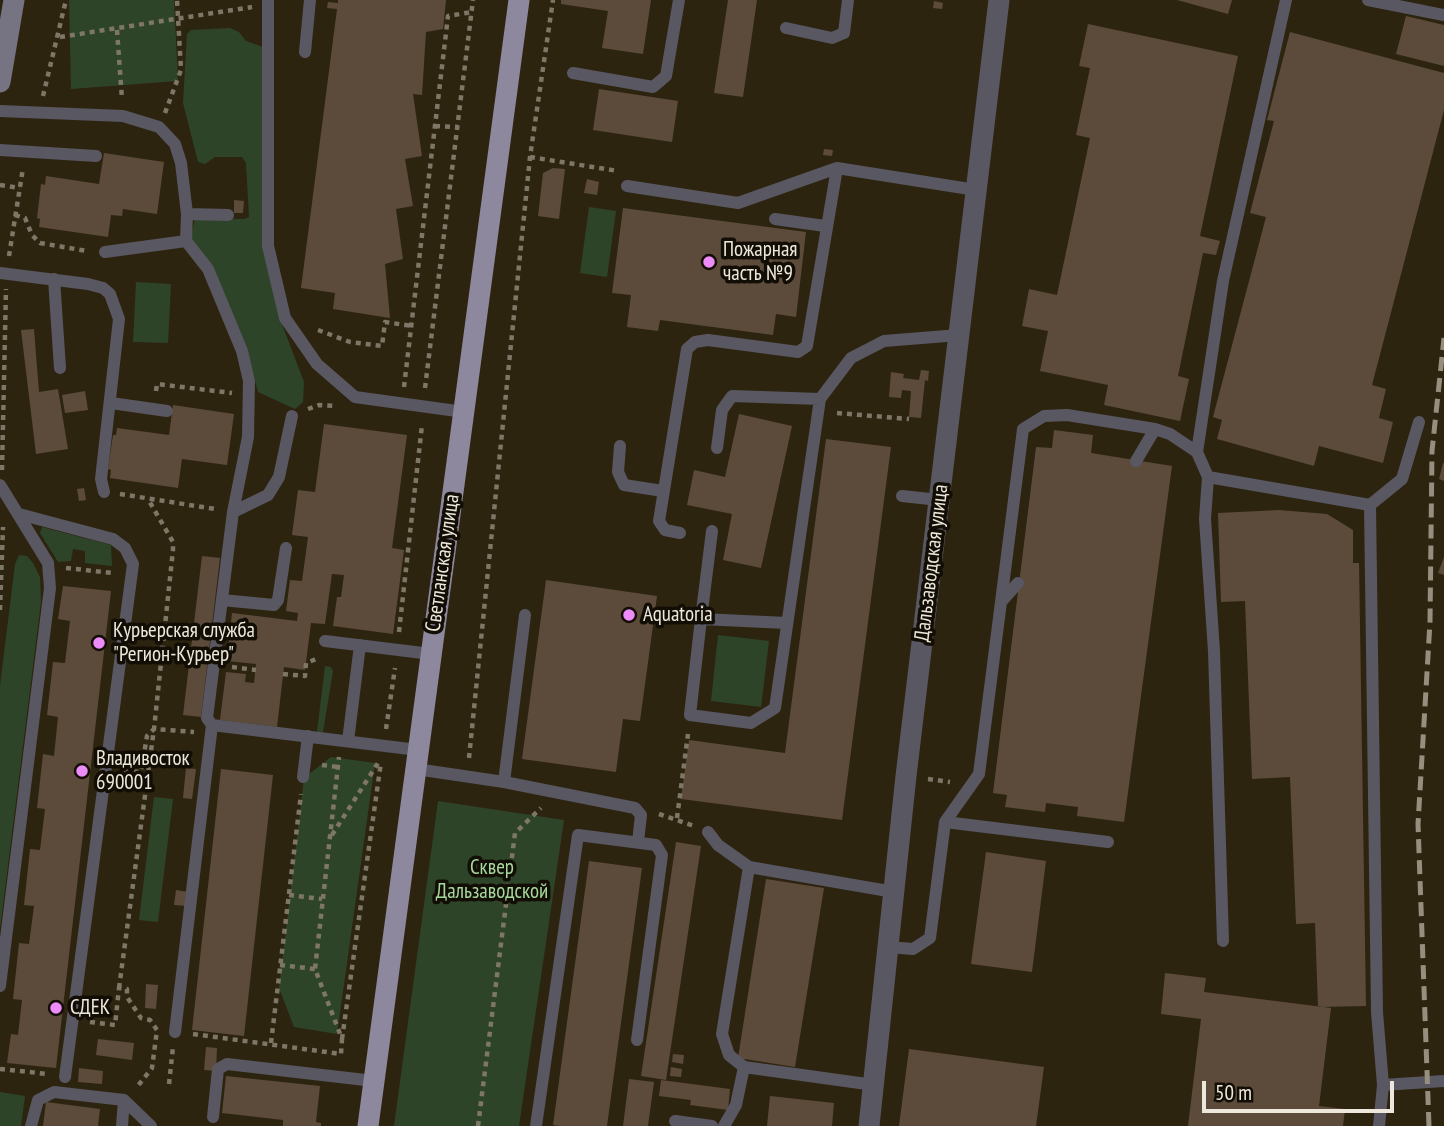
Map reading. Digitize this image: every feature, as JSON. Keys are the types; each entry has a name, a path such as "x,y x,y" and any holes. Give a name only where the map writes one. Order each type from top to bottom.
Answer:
{"main road":[{"path":"0,82 14,0"},
{"name":"Светланская улица","path":"368,1126 519,0"}],"street":[{"name":"Дальзаводская улица","path":"869,1126 939,500 999,0"}],"lane":[{"path":"305,52 310,0"},
{"path":"573,73 653,86 666,76 679,0"},
{"path":"786,28 832,38 844,33 848,0"},
{"path":"1223,940 1214,651 1205,519 1208,477 1198,452 1223,281 1286,0"},
{"path":"1368,0 1444,15"},
{"path":"269,3 268,246 285,318 317,364 355,397 464,412"},
{"path":"0,111 123,116 159,127 175,144 181,163 187,214 186,241 208,269 242,351 249,382 248,437 233,512 206,719 212,725 384,746 467,776 635,808 641,816 638,842"},
{"path":"0,150 96,156"},
{"path":"627,186 738,202 837,168 976,190"},
{"path":"680,533 665,530 659,521 687,349 695,342 708,340 798,352 807,346 825,226 837,168"},
{"path":"187,214 228,215"},
{"path":"775,219 825,226"},
{"path":"105,252 186,241"},
{"path":"3,273 103,288 110,294 118,319 111,403 100,480 104,492"},
{"path":"54,279 60,368"},
{"path":"712,531 690,715 751,723 775,708 820,399 851,358 884,341 928,335 959,335"},
{"path":"717,448 722,410 732,396 820,399"},
{"path":"111,403 167,411"},
{"path":"888,947 913,949 930,938 945,822 979,774 1023,429 1044,416 1067,415 1155,429 1170,434 1198,452"},
{"path":"233,512 268,495 279,477 292,416"},
{"path":"1208,477 1370,505 1402,479 1419,422"},
{"path":"1136,461 1155,429"},
{"path":"620,446 618,472 624,485 663,491"},
{"path":"0,986 50,588 48,563 1,487"},
{"path":"902,496 939,500"},
{"path":"1370,505 1377,1012 1383,1085 1379,1126"},
{"path":"19,514 113,539 125,548 133,564 65,1077"},
{"path":"222,600 274,605 278,600 286,548"},
{"path":"1000,602 1018,583"},
{"path":"504,782 524,615"},
{"path":"701,619 787,623"},
{"path":"326,641 431,654"},
{"path":"345,741 360,645"},
{"path":"175,1032 212,725"},
{"path":"303,777 308,736"},
{"path":"945,822 1108,842"},
{"path":"708,832 718,845 749,867 894,892"},
{"path":"536,1126 578,835 656,845 662,855 637,1040"},
{"path":"749,867 722,1034 729,1055 744,1067 873,1085"},
{"path":"213,1117 218,1069 227,1064 374,1081"},
{"path":"724,1126 736,1105 744,1067"},
{"path":"1383,1085 1444,1081"},
{"path":"32,1126 38,1100 54,1092 124,1100 151,1126"},
{"path":"122,1126 124,1100"},
{"path":"675,1121 712,1126"}],"path":[{"path":"66,0 60,37 117,30 269,3"},
{"path":"159,127 181,70 177,0"},
{"path":"384,746 397,649 422,406 473,0"},
{"path":"467,776 530,157 553,0"},
{"path":"402,404 448,16 472,12"},
{"path":"117,30 123,116"},
{"path":"435,126 458,127"},
{"path":"530,157 609,169"},
{"path":"0,185 20,188"},
{"path":"0,610 4,573 1,487 3,273 15,215 25,218 32,235 44,244 91,251"},
{"path":"285,318 350,342 382,346 385,323 412,326"},
{"path":"157,384 188,389"},
{"path":"292,416 319,405 340,407"},
{"path":"858,414 909,419"},
{"path":"104,492 233,512"},
{"path":"72,1020 115,1025 154,729 173,550 173,542 148,499"},
{"path":"283,674 304,676 306,663 320,658"},
{"path":"677,818 690,715"},
{"path":"106,770 141,772 147,736 154,729 200,733"},
{"path":"342,1039 315,969 322,899 345,741"},
{"path":"157,1030 341,1054 382,756 330,839"},
{"path":"271,1043 303,777"},
{"path":"478,1126 515,832 557,792"},
{"path":"289,895 322,899"},
{"path":"280,965 315,969"},
{"path":"119,988 127,989 127,997 141,1018 150,1020 157,1030 152,1068 144,1081 124,1100"},
{"path":"169,1084 175,1032"},
{"path":"0,1069 65,1077"}],"green space":[{"path":"69,0 174,0 178,81 71,89"},
{"path":"230,28 239,32 246,41 263,47 263,244 280,319 304,382 303,402 295,409 258,392 247,350 191,237 195,218 249,217 246,163 242,157 215,157 205,164 198,162 183,103 187,34 191,30"},
{"path":"589,207 616,211 607,277 580,273"},
{"path":"136,282 171,284 168,343 133,342"},
{"path":"42,527 111,545 112,566 85,563 85,551 73,549 71,561 58,562 40,533"},
{"path":"19,555 27,556 40,577 41,602 0,929 0,686 15,564"},
{"path":"718,635 769,641 761,707 711,701"},
{"path":"325,666 331,667 333,671 323,732 317,732"},
{"path":"331,757 375,763 337,1034 294,1027 279,988 304,778"},
{"path":"154,797 173,799 158,922 139,920"},
{"name":"Сквер Дальзаводской","path":"438,801 564,820 519,1126 394,1126"},
{"path":"0,1092 25,1096 21,1126 0,1126"}],"building":[{"path":"338,0 446,0 443,29 426,32 422,95 413,94 422,156 405,159 413,206 396,209 403,259 385,264 390,318 333,309 335,293 301,288 337,9 327,8 328,2 338,3"},
{"path":"561,0 651,0 643,54 602,48 608,11 561,4"},
{"path":"728,0 757,0 743,97 714,93"},
{"path":"1177,0 1232,0 1228,14"},
{"path":"934,1 943,3 942,9 933,8"},
{"path":"1406,16 1444,25 1444,66 1396,54"},
{"path":"1088,24 1238,56 1200,236 1220,241 1216,255 1203,253 1178,376 1189,379 1180,421 1104,405 1108,385 1040,371 1048,331 1022,326 1029,289 1057,295 1090,138 1076,135 1090,68 1079,66"},
{"path":"1290,32 1444,73 1444,110 1372,385 1386,389 1379,418 1393,422 1383,463 1319,446 1314,466 1217,439 1222,420 1213,417 1266,217 1250,213 1274,121 1267,120"},
{"path":"599,89 678,101 672,142 593,130"},
{"path":"824,149 833,150 832,156 823,155"},
{"path":"104,153 164,162 157,214 123,209 122,216 111,215 108,237 39,227 40,219 37,218 41,184 45,185 46,176 99,184"},
{"path":"553,168 565,169 559,219 538,216 543,173"},
{"path":"587,179 599,182 597,195 584,193"},
{"path":"234,200 244,201 243,213 234,213"},
{"name":"Пожарная часть №9","path":"623,208 806,232 796,317 776,314 773,335 660,320 658,331 627,327 631,295 612,293"},
{"path":"34,329 39,392 58,389 68,449 36,454 21,330"},
{"path":"921,370 929,371 928,381 925,380 921,418 909,417 911,391 902,390 901,398 889,397 891,372 904,374 903,378 919,380"},
{"path":"85,391 88,410 65,413 62,395"},
{"path":"173,405 234,414 227,465 182,459 178,488 110,478 111,470 108,469 113,435 116,435 117,428 169,435"},
{"path":"739,414 792,426 761,568 723,560 732,514 687,505 694,470 725,477"},
{"path":"324,424 407,435 392,548 404,550 393,634 333,626 337,597 341,597 344,575 332,574 325,624 311,623 305,670 284,667 277,727 220,720 226,672 246,674 245,682 254,683 256,664 227,661 232,613 297,621 298,613 286,611 290,580 302,581 308,537 292,535 298,490 315,492"},
{"path":"1054,430 1093,435 1091,453 1172,466 1124,822 1077,816 1078,807 1046,803 1045,812 1005,807 1007,795 993,793 1036,447 1052,448"},
{"path":"826,439 891,447 842,820 681,799 689,740 785,753"},
{"path":"1444,463 1444,481 1439,479"},
{"path":"84,488 86,500 79,501 77,489"},
{"path":"1279,510 1327,514 1353,530 1353,563 1359,563 1366,1006 1318,1007 1315,923 1296,924 1290,777 1252,779 1245,601 1221,602 1218,513"},
{"path":"202,556 220,558 201,717 183,715"},
{"path":"1444,557 1444,575 1438,573"},
{"path":"546,580 657,596 640,721 623,719 616,772 522,759"},
{"path":"63,586 111,591 56,1068 7,1063 11,1034 18,1035 22,1000 13,999 19,943 29,944 34,906 24,905 30,849 40,850 45,809 37,808 43,754 54,756 58,717 47,715 53,662 65,663 70,621 58,619"},
{"path":"186,768 196,769 192,799 183,798"},
{"path":"221,769 273,775 244,1036 192,1030"},
{"path":"676,842 701,846 666,1080 641,1076"},
{"path":"986,852 1046,861 1032,972 971,964"},
{"path":"589,861 642,868 607,1126 560,1126 553,1125"},
{"path":"766,879 824,888 795,1067 738,1058"},
{"path":"176,890 188,892 187,906 174,905"},
{"path":"1165,973 1206,978 1204,992 1331,1008 1319,1106 1345,1109 1343,1126 1188,1126 1201,1019 1161,1014"},
{"path":"146,984 158,985 156,1009 145,1008"},
{"path":"98,1039 134,1043 132,1060 96,1055"},
{"path":"206,1047 217,1048 216,1071 204,1070"},
{"path":"909,1049 1044,1067 1036,1126 899,1126"},
{"path":"673,1054 684,1055 683,1064 672,1062"},
{"path":"671,1067 682,1069 681,1077 670,1076"},
{"path":"79,1068 103,1071 102,1084 78,1082"},
{"path":"226,1076 320,1086 316,1122 321,1123 321,1126 283,1126 283,1120 222,1113"},
{"path":"629,1079 654,1082 648,1126 623,1126"},
{"path":"661,1080 730,1089 728,1110 690,1105 691,1100 659,1096"},
{"path":"770,1096 834,1103 832,1126 767,1126"},
{"path":"46,1102 100,1109 98,1126 43,1126"}],"railway":[{"path":"1429,1126 1418,824 1430,622 1432,451 1444,338"}],"place":[{"name":"Пожарная часть №9","path":"709,262"},
{"name":"Aquatoria","path":"629,615"},
{"name":"Курьерская служба \"Регион-Курьер\"","path":"99,643"},
{"name":"Владивосток 690001","path":"82,771"},
{"name":"СДЕК","path":"56,1008"}]}
